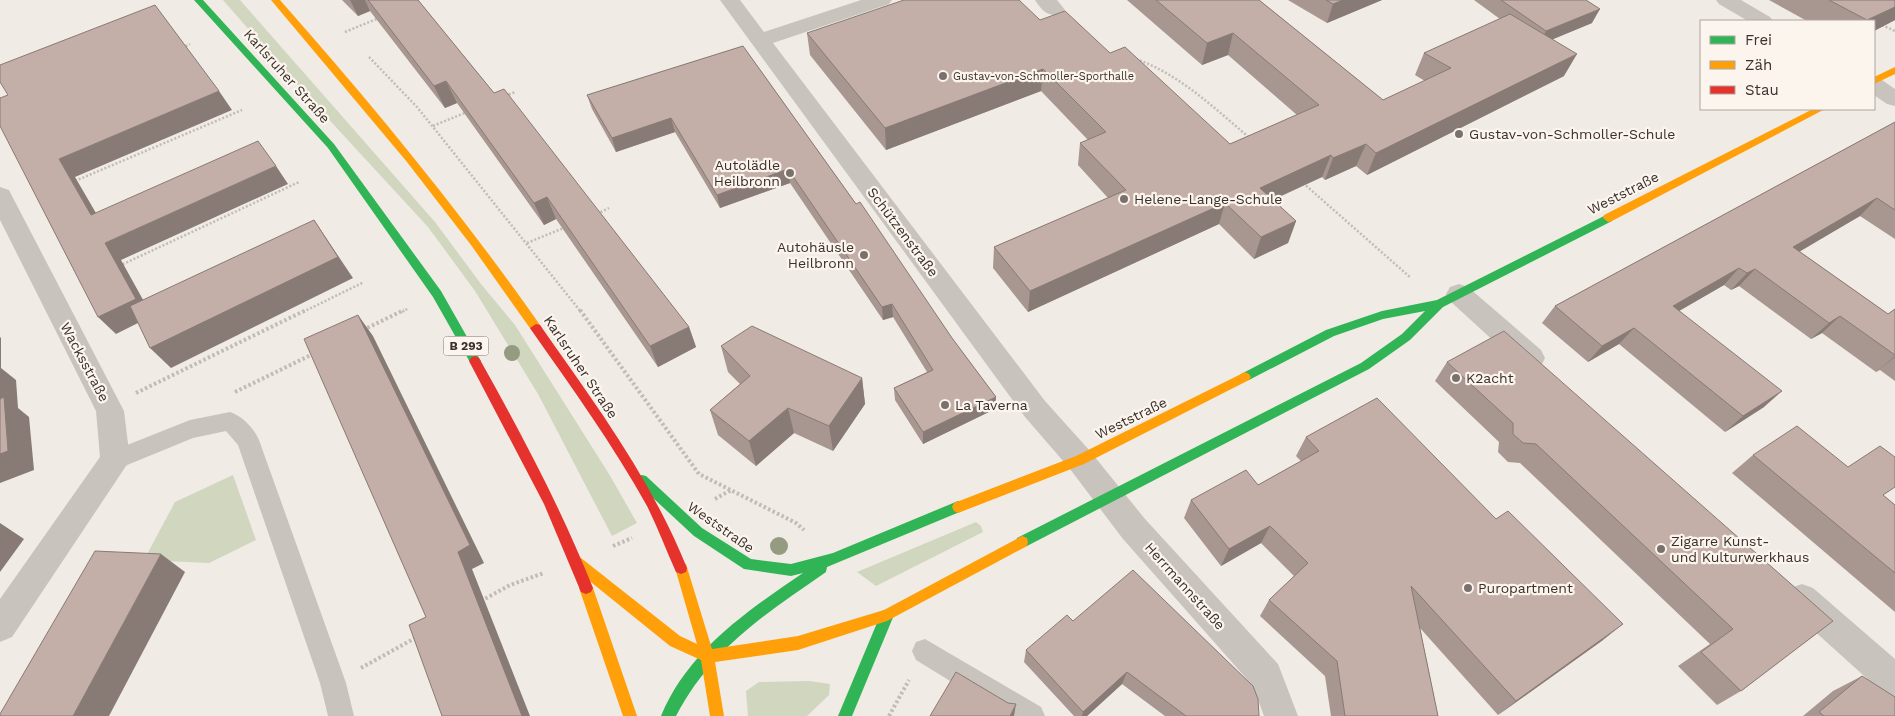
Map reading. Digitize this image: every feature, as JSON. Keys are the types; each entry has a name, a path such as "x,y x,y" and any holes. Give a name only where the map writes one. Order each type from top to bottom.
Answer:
{"street":[{"name":"Karlsruher Straße","path":"198,0 331,146 437,294 512,428 576,562 630,716"},
{"name":"Karlsruher Straße","path":"275,0 345,78 491,262 636,473 681,566 707,656"},
{"name":"Schützenstraße","path":"730,0 1029,402 1080,460"},
{"path":"760,40 882,0"},
{"path":"1726,0 1761,20"},
{"path":"1875,80 1895,70"},
{"path":"1875,86 1895,98"},
{"name":"Weststraße","path":"636,473 680,517 698,532 749,565 791,570 834,559 963,505 1080,460 1174,414 1330,333 1382,315 1449,299 1818,110"},
{"name":"Wacksstraße","path":"0,196 108,406 115,460"},
{"name":"Weststraße","path":"707,656 798,643 887,616 988,559 1365,366 1406,337 1449,299"},
{"path":"1449,299 1552,376"},
{"path":"0,626 115,460"},
{"name":"Herrmannstraße","path":"1080,460 1108,498 1266,676 1281,716"},
{"name":"Weststraße","path":"668,716 678,693 707,656 774,601 834,559"},
{"name":"Karlsruher Straße","path":"576,562 675,641 707,656"},
{"path":"1783,582 1895,681"},
{"path":"846,716 887,616"},
{"path":"707,656 717,716"}],"lane":[{"path":"115,460 190,429 230,421 248,440 333,683 341,716"},
{"path":"925,651 1032,716"}],"path":[{"path":"345,32 380,17"},
{"path":"1878,22 1895,31"},
{"path":"340,27 352,39"},
{"path":"181,48 190,44"},
{"path":"365,52 417,106 577,306 699,474 796,523 834,559"},
{"path":"1130,58 1146,62 1172,76 1256,143"},
{"path":"498,99 514,92"},
{"path":"433,126 473,109"},
{"path":"70,183 242,110"},
{"path":"1300,180 1449,299"},
{"path":"113,269 299,182"},
{"path":"591,216 610,208"},
{"path":"527,243 573,224"},
{"path":"108,406 364,282"},
{"path":"356,334 437,294"},
{"path":"229,395 317,352"},
{"path":"680,517 732,490"},
{"path":"476,604 510,585 576,562 662,525"},
{"path":"333,683 426,632"}],"green space":[{"path":"223,0 240,0 435,222 481,284 515,325 609,474 637,523 612,536 538,394 475,291 428,227 299,87"},
{"path":"233,475 256,540 209,563 144,560 175,502"},
{"path":"976,522 981,526 983,532 876,586 857,572"},
{"path":"809,681 830,684 829,695 807,716 748,716 746,691 759,682"}],"building":[{"path":"368,0 418,0 494,93 504,89 689,327 650,346 547,197 534,203 446,81 434,86"},
{"path":"904,0 1019,0 1040,20 1065,11 1110,53 1125,47 1230,144 1319,105 1233,33 1207,43 1156,0 1259,0 1383,100 1451,68 1424,53 1510,14 1577,54 1376,153 1366,144 1333,158 1331,155 1260,188 1296,221 1261,237 1225,203 1030,291 994,247 1126,190 1080,143 1106,132 1043,69 885,128 807,33"},
{"path":"1326,0 1343,0 1333,4"},
{"path":"1501,0 1586,0 1600,9 1546,31"},
{"path":"1829,0 1895,0 1895,7 1867,20"},
{"path":"155,5 219,91 59,159 91,215 258,141 276,166 105,243 136,299 98,317 0,126 0,98 8,95 0,82 0,65"},
{"path":"743,46 856,204 860,202 952,338 996,397 923,432 894,388 933,370 892,304 882,307 788,169 717,195 671,118 612,138 587,95"},
{"path":"1895,122 1895,210 1877,198 1793,247 1888,314 1895,309 1895,355 1840,316 1829,323 1755,269 1747,273 1739,268 1673,306 1782,391 1743,416 1634,328 1602,346 1555,306"},
{"path":"314,220 338,257 150,348 130,306"},
{"path":"358,315 470,545 458,552 522,716 442,716 409,625 426,617 304,339"},
{"path":"752,326 862,378 829,426 788,408 749,441 710,410 750,376 721,346"},
{"path":"1504,331 1833,621 1741,691 1701,652 1733,629 1536,444 1523,443 1513,434 1513,423 1447,362"},
{"path":"4,397 8,451 0,454 0,399"},
{"path":"1377,398 1496,519 1508,511 1623,624 1516,701 1411,586 1438,716 1345,716 1337,661 1269,600 1308,563 1270,526 1229,549 1191,500 1246,470 1258,485 1319,451 1306,437"},
{"path":"1797,426 1848,467 1880,446 1895,457 1895,487 1883,495 1895,505 1895,573 1753,455"},
{"path":"95,551 161,554 73,716 0,716 0,714"},
{"path":"1133,570 1253,686 1258,699 1259,716 1186,716 1127,672 1083,712 1026,650 1067,615 1073,621"},
{"path":"956,672 1008,703 1016,704 1010,716 930,716"},
{"path":"1862,676 1895,697 1895,716 1824,716 1819,712"}],"traffic: fast":[{"path":"198,0 331,146 437,294 475,361"},
{"path":"1245,377 1330,333 1382,315 1439,304 1608,218"},
{"path":"1022,542 1365,366 1406,337 1439,304"},
{"path":"642,480 698,532 749,565 791,570 834,559 958,507"},
{"path":"668,716 697,669 715,649 754,615 821,568"},
{"path":"845,716 887,615"}],"traffic: slow":[{"path":"275,0 411,160 475,242 536,328"},
{"path":"1875,80 1895,70"},
{"path":"1608,218 1818,110"},
{"path":"958,507 1080,460 1245,377"},
{"path":"707,656 798,643 887,615 1022,542"},
{"path":"576,562 675,641 707,656"},
{"path":"681,568 707,656 717,716"},
{"path":"586,588 630,716"}],"traffic: jam":[{"path":"536,328 635,473 668,536 681,568"},
{"path":"475,361 549,501 586,588"}],"place":[{"name":"Gustav-von-Schmoller-Sporthalle","path":"943,76"},
{"name":"Gustav-von-Schmoller-Schule","path":"1459,134"},
{"name":"Autolädle Heilbronn","path":"790,173"},
{"name":"Helene-Lange-Schule","path":"1124,199"},
{"name":"Autohäusle Heilbronn","path":"864,255"},
{"name":"K2acht","path":"1456,378"},
{"name":"La Taverna","path":"945,405"},
{"name":"Zigarre Kunst- und Kulturwerkhaus","path":"1661,549"},
{"name":"Puropartment","path":"1468,588"}]}
